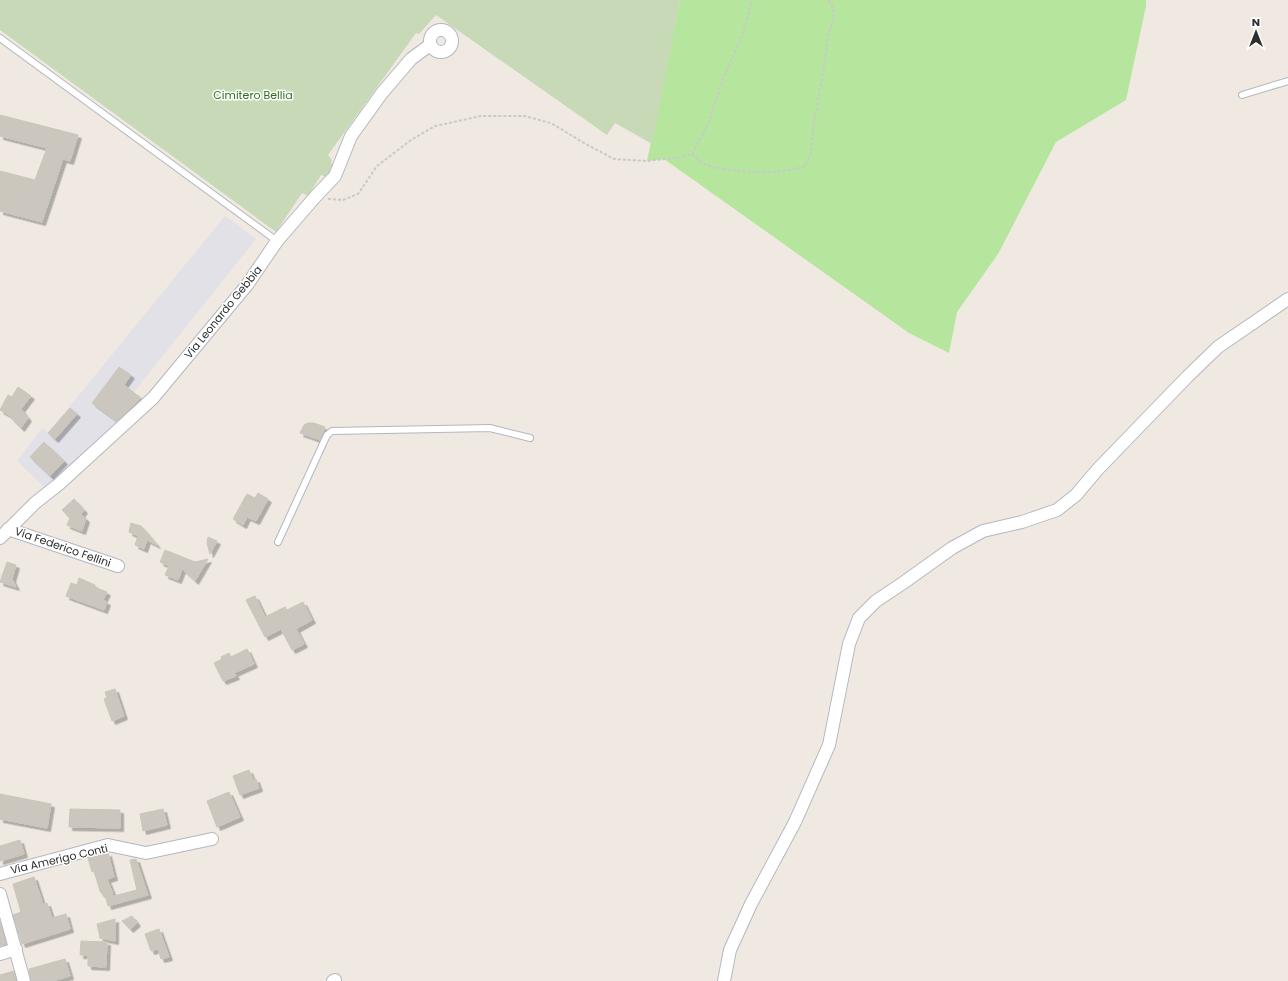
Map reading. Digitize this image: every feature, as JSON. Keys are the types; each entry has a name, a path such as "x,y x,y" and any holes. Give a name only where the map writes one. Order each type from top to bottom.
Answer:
{"street":[{"name":"Via Leonardo Gebbia","path":"0,538 35,503 59,484 153,398 247,285 277,241 335,176 351,136 382,93 411,59 430,45"},
{"path":"724,981 730,950 751,904 795,822 829,745 849,644 860,618 876,601 952,548 983,531 1022,522 1057,510 1076,495 1103,464 1218,347 1288,299"},
{"name":"Via Federico Fellini","path":"8,529 118,566"},
{"name":"Via Amerigo Conti","path":"0,874 108,845 146,853 212,839"},
{"path":"0,894 24,981"},
{"path":"0,954 16,949"}],"lane":[{"path":"0,38 277,241"},
{"path":"1242,95 1288,81"},
{"path":"278,542 327,434 332,431 490,428 530,438"}],"path":[{"path":"315,197 343,200 358,194 377,166 412,140 435,126 481,116 524,116 551,123 614,160 647,161 681,158 692,154 709,122 720,87 743,33 752,0"},
{"path":"692,154 706,165 723,169 756,173 780,172 794,170 805,166 811,152 814,121 828,37 834,15 832,5 828,0"}],"shaded area":[{"path":"225,216 256,239 134,392 124,385 131,375 118,367 92,403 119,424 45,488 17,461 42,428 48,433"}],"green space":[{"name":"Cimitero Bellia","path":"0,0 680,0 652,144 615,123 607,135 436,15 419,34 416,33 328,155 332,160 331,162 334,168 326,177 321,175 308,196 302,193 276,232 0,30"},
{"path":"680,0 1146,0 1146,6 1126,100 1056,142 998,254 957,312 949,353 909,333 664,159 647,161"}],"building":[{"path":"0,115 78,135 70,161 63,159 42,222 0,211 0,171 35,180 47,148 0,136"},
{"path":"119,367 131,375 124,385 141,398 117,421 92,403"},
{"path":"18,387 31,396 21,409 28,418 21,428 10,417 11,416 0,410 8,395 12,397"},
{"path":"70,408 77,414 55,439 48,433"},
{"path":"314,423 325,427 320,440 300,433 304,425"},
{"path":"44,442 64,461 50,476 30,457"},
{"path":"258,493 268,499 256,521 247,517 243,525 233,519 247,494 255,498"},
{"path":"74,499 84,510 81,514 86,519 82,531 67,525 70,518 62,510"},
{"path":"131,523 141,526 157,545 147,540 144,549 135,545 138,536 129,532"},
{"path":"208,537 217,541 210,554 207,543"},
{"path":"165,550 195,562 208,559 195,581 182,569 178,580 165,575 169,566 160,562"},
{"path":"7,562 16,565 12,579 16,587 0,582"},
{"path":"79,578 95,585 94,587 107,592 103,600 107,602 104,610 66,596 71,583 77,585"},
{"path":"255,596 265,617 285,607 287,610 303,602 312,620 296,629 304,644 292,650 281,629 265,637 246,600"},
{"path":"247,649 254,664 234,673 236,676 223,681 214,663 229,653 231,657"},
{"path":"115,689 124,716 112,721 104,699 107,698 105,692"},
{"path":"249,770 253,780 256,779 259,788 240,795 233,776"},
{"path":"229,792 240,817 217,827 207,801"},
{"path":"0,794 51,804 47,828 0,819"},
{"path":"70,809 120,810 120,828 69,827"},
{"path":"163,809 167,825 143,831 140,814"},
{"path":"20,840 24,854 0,861 0,846"},
{"path":"108,853 114,877 107,879 113,894 105,898 100,891 88,858"},
{"path":"136,859 148,895 108,906 106,898 137,890 130,860"},
{"path":"34,877 43,905 47,903 52,918 66,914 70,929 22,944 13,915 21,912 13,884"},
{"path":"132,916 137,923 130,929 122,921"},
{"path":"115,919 115,941 100,938 97,924"},
{"path":"0,922 6,944 0,946"},
{"path":"159,929 169,957 161,959 158,949 151,951 145,934"},
{"path":"81,941 107,942 106,967 88,966 88,955 80,955"},
{"path":"65,959 70,976 52,981 31,981 29,969"},
{"path":"14,971 16,981 0,981 0,975"}]}
